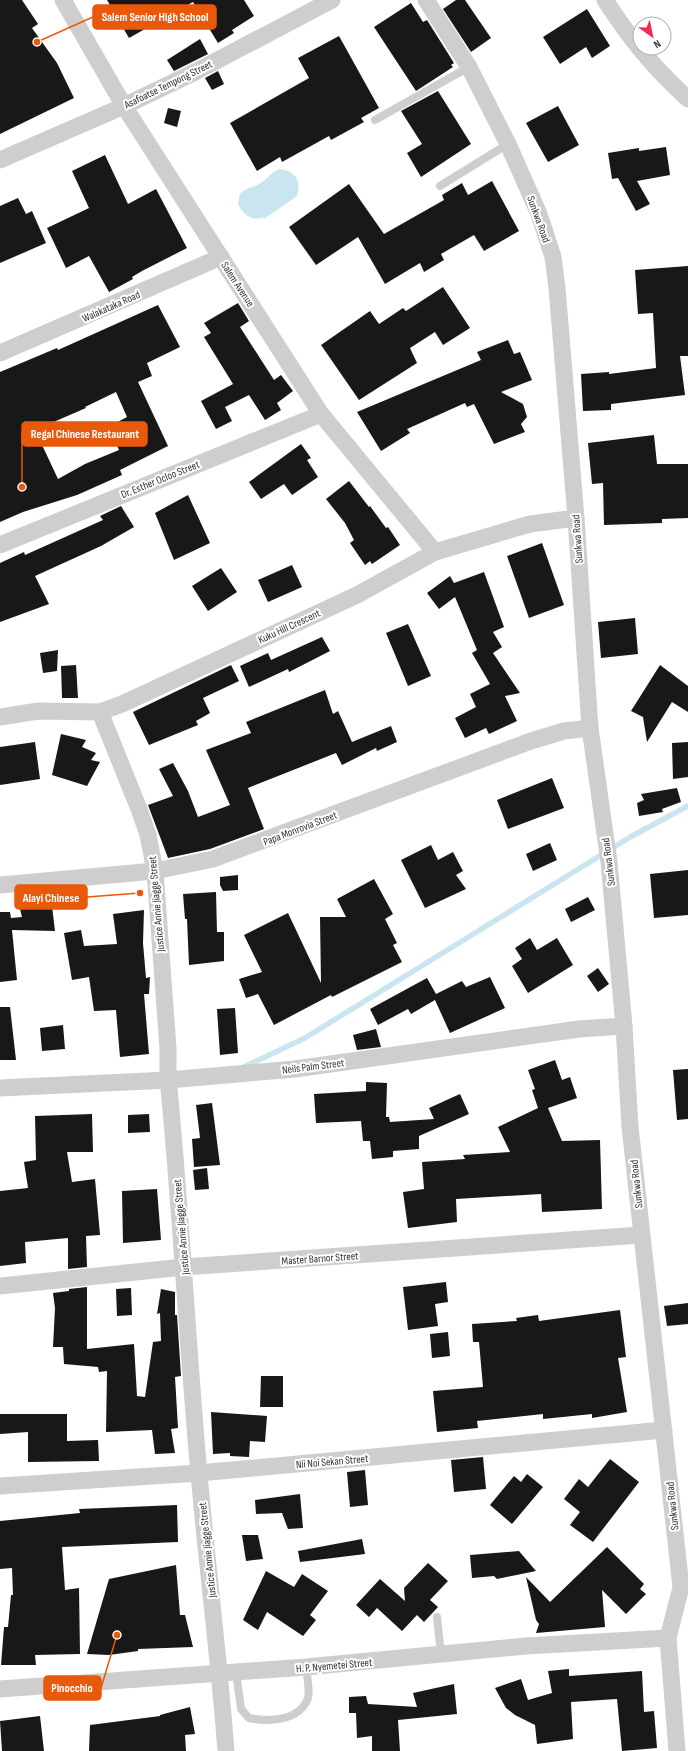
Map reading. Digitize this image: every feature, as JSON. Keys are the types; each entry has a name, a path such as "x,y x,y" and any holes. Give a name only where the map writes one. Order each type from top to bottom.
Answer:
{"street":[{"name":"Salem Avenue","path":"63,0 124,106 321,414 435,552"},
{"name":"Asafoatse Tempong Street","path":"0,160 124,106 197,71 332,0"},
{"name":"Sunkwa Road","path":"426,0 469,67 508,144 539,214 553,257 557,288 576,518 590,728 609,862 624,1026 630,1127 641,1235 684,1586 668,1638 677,1751"},
{"path":"605,0 627,34 656,68 688,99"},
{"name":"Walakataka Road","path":"0,353 221,257"},
{"name":"Dr. Esther Ocloo Street","path":"0,545 321,414"},
{"name":"Kuku Hill Crescent","path":"0,717 38,711 100,712 122,704 357,595 435,552 530,524 576,518"},
{"name":"Justice Annie Jiagge Street","path":"100,712 148,835 155,871 168,1048 168,1078 199,1473 228,1673 226,1751"},
{"name":"Papa Monrovia Street","path":"0,885 155,871 192,865 237,852 531,741 564,731 590,728"},
{"name":"Neils Palm Street","path":"0,1088 295,1069 579,1029 624,1026"},
{"name":"Master Barnor Street","path":"0,1286 184,1267 641,1235"},
{"name":"Nii Noi Sekan Street","path":"0,1486 199,1473 664,1430"},
{"name":"H. P. Nyemetei Street","path":"0,1689 306,1667 526,1646 668,1638"}],"lane":[{"path":"375,120 469,67"},
{"path":"440,186 508,144"},
{"path":"437,1617 441,1655"},
{"path":"228,1673 241,1709 249,1718 260,1720 292,1716 303,1709 308,1697 306,1667"}],"water":[{"path":"279,169 285,170 296,177 299,186 297,196 264,219 263,217 251,218 242,211 238,204 240,194 262,182 273,172"}],"building":[{"path":"0,0 22,0 38,24 32,28 57,63 74,98 0,134"},
{"path":"107,0 244,0 254,16 232,30 234,33 218,43 193,2 129,38"},
{"path":"456,0 465,0 491,38 471,52 443,9"},
{"path":"411,3 423,22 427,20 454,63 451,65 453,67 416,91 374,27"},
{"path":"587,9 610,46 592,58 586,47 560,64 543,37"},
{"path":"339,36 379,108 361,118 364,122 331,140 329,136 282,162 280,157 257,171 230,123 309,78 298,58"},
{"path":"200,39 208,54 174,71 167,60"},
{"path":"218,71 224,84 212,90 205,78"},
{"path":"438,91 471,144 421,177 407,153 422,144 401,111"},
{"path":"558,106 579,145 548,162 526,123"},
{"path":"168,108 181,111 177,127 164,123"},
{"path":"666,147 670,175 637,181 650,204 636,211 618,178 612,179 608,153 639,148 639,151"},
{"path":"105,155 128,204 156,189 187,248 142,271 132,277 133,279 109,292 89,256 66,268 47,228 89,208 72,171"},
{"path":"492,181 519,231 484,251 474,235 441,254 444,260 424,272 420,263 385,284 358,237 316,265 289,227 349,184 384,234 444,200 442,195 462,183 468,195"},
{"path":"18,198 26,214 32,211 46,243 0,263 0,206"},
{"path":"688,266 688,356 680,356 685,395 611,404 611,410 583,411 581,374 609,372 609,374 656,368 653,313 638,314 635,270"},
{"path":"443,287 470,328 443,345 435,332 410,348 417,363 359,400 321,345 370,311 379,324 403,308 406,311"},
{"path":"238,303 249,321 240,327 274,380 281,375 293,391 277,403 281,410 265,420 249,395 225,407 232,421 216,429 201,401 233,384 204,337 211,333 204,323"},
{"path":"158,305 180,347 147,363 152,376 138,382 168,446 120,470 122,475 77,495 23,512 0,522 0,372 57,348 58,350","holes":["116,392 127,417 108,427 119,450 85,464 58,479 35,430 86,408 85,407"]},
{"path":"508,340 514,354 520,352 532,380 501,392 523,404 527,417 521,424 525,432 494,444 474,404 467,407 465,403 407,429 410,433 381,451 357,412 481,360 477,352"},
{"path":"654,435 657,464 688,464 688,518 662,519 662,523 604,525 603,483 592,484 588,443"},
{"path":"301,444 311,458 307,460 318,477 292,495 284,484 261,499 249,482"},
{"path":"349,481 386,528 388,527 400,545 372,564 370,561 365,565 350,543 354,540 345,523 326,499"},
{"path":"188,495 210,543 174,560 155,513"},
{"path":"121,506 134,527 101,546 35,576 49,604 0,622 0,563 24,552 25,555 103,520 100,516"},
{"path":"542,543 564,605 529,618 507,556"},
{"path":"292,565 302,587 268,602 258,580"},
{"path":"221,568 237,592 208,611 192,586"},
{"path":"484,572 504,627 493,632 502,647 493,653 520,693 505,696 517,721 489,734 486,728 465,738 455,718 476,707 470,694 490,684 472,653 477,650 455,597 439,609 427,593 450,576 454,583"},
{"path":"635,618 638,654 601,658 598,622"},
{"path":"408,624 431,676 408,686 386,633"},
{"path":"322,637 330,651 289,672 288,669 249,687 240,666 268,653 271,660"},
{"path":"58,650 57,671 43,673 40,653"},
{"path":"76,665 78,698 62,698 61,666"},
{"path":"231,665 239,681 203,698 210,713 196,721 198,725 149,745 133,712"},
{"path":"660,665 688,686 688,712 672,702 647,742 643,717 631,711"},
{"path":"325,690 333,714 338,711 352,742 391,726 397,742 377,751 376,748 342,765 336,753 248,788 264,829 210,849 168,858 148,805 173,796 159,769 173,763 188,791 198,817 230,805 206,750 251,733 246,722"},
{"path":"61,734 86,740 82,747 96,753 91,760 100,762 87,786 52,775"},
{"path":"35,742 40,779 0,785 0,747"},
{"path":"688,742 688,777 673,779 672,743"},
{"path":"552,778 564,808 508,829 497,800"},
{"path":"677,788 681,802 662,809 663,812 639,816 637,803 644,800 641,794"},
{"path":"550,843 557,860 533,871 526,854"},
{"path":"431,845 438,860 453,852 463,871 456,875 466,889 425,908 401,860"},
{"path":"688,870 688,915 654,918 650,874"},
{"path":"238,875 238,890 223,891 220,885 220,877"},
{"path":"374,879 393,914 385,919 397,943 393,945 402,962 332,997 331,995 274,1025 258,994 246,998 239,979 262,972 244,935 288,913 321,983 320,917 346,917 337,899"},
{"path":"216,892 217,932 224,932 224,961 189,965 187,919 185,919 183,894"},
{"path":"588,897 595,910 571,922 565,909"},
{"path":"52,906 55,931 12,930 17,980 0,982 0,912 10,912 11,918 22,917 20,909"},
{"path":"144,910 143,943 146,978 150,977 149,994 144,994 149,1054 120,1057 116,1010 94,1011 89,977 72,980 64,933 81,930 84,946 117,944 113,914"},
{"path":"530,938 537,950 557,938 573,965 528,993 512,966 522,959 515,948"},
{"path":"598,968 609,984 598,992 587,976"},
{"path":"490,977 505,1008 450,1033 435,1000 411,1014 408,1009 378,1025 370,1009 427,978 436,994 462,981 466,987"},
{"path":"0,1007 10,1007 16,1060 0,1060"},
{"path":"235,1008 238,1053 220,1055 217,1009"},
{"path":"63,1025 65,1049 42,1051 40,1028"},
{"path":"376,1029 381,1047 357,1050 353,1035"},
{"path":"555,1060 562,1080 570,1077 577,1098 548,1108 562,1141 600,1140 602,1209 542,1212 541,1194 456,1199 457,1222 408,1228 403,1192 424,1189 422,1162 465,1159 463,1155 510,1152 498,1127 538,1108 532,1090 535,1089 528,1070"},
{"path":"688,1069 688,1119 677,1120 673,1070"},
{"path":"366,1082 387,1083 386,1117 389,1117 390,1122 434,1119 429,1108 460,1094 469,1114 419,1136 419,1149 393,1151 393,1157 372,1159 370,1141 363,1141 361,1121 316,1123 314,1094 366,1091"},
{"path":"212,1103 220,1165 194,1167 192,1139 200,1138 196,1105"},
{"path":"92,1114 93,1152 67,1152 72,1182 95,1179 100,1235 86,1236 87,1267 68,1269 68,1238 25,1242 26,1263 0,1266 0,1191 28,1188 24,1162 36,1160 35,1116"},
{"path":"149,1114 150,1132 128,1133 128,1115"},
{"path":"207,1168 209,1189 195,1190 193,1170"},
{"path":"157,1189 161,1240 123,1243 122,1191"},
{"path":"446,1282 448,1302 435,1304 438,1326 408,1330 403,1287"},
{"path":"87,1287 87,1349 134,1344 137,1396 145,1397 153,1342 161,1341 160,1313 157,1314 161,1289 175,1292 175,1315 177,1315 181,1376 175,1377 178,1428 171,1429 175,1453 155,1454 152,1430 106,1432 107,1371 99,1372 98,1367 64,1364 63,1347 53,1347 55,1308 53,1293"},
{"path":"131,1288 132,1315 117,1316 116,1289"},
{"path":"688,1303 688,1324 667,1326 664,1306"},
{"path":"620,1310 626,1357 618,1358 627,1412 592,1418 592,1414 543,1419 543,1414 477,1421 478,1428 437,1432 433,1391 483,1387 479,1342 473,1342 472,1324 517,1321 516,1318 538,1315 539,1321"},
{"path":"448,1332 450,1356 432,1358 430,1334"},
{"path":"261,1376 283,1376 283,1407 260,1407"},
{"path":"211,1412 267,1416 265,1442 250,1441 249,1457 230,1456 230,1453 213,1454"},
{"path":"0,1414 67,1414 67,1441 98,1440 99,1461 28,1462 28,1432 0,1434"},
{"path":"483,1457 486,1489 454,1492 451,1460"},
{"path":"610,1459 639,1482 593,1542 570,1525 580,1512 564,1499 579,1479 588,1487"},
{"path":"365,1470 368,1505 350,1507 347,1472"},
{"path":"527,1474 543,1487 512,1524 490,1505 514,1476 521,1482"},
{"path":"300,1494 303,1528 288,1529 282,1513 256,1514 255,1500"},
{"path":"177,1505 178,1542 62,1547 65,1590 79,1588 80,1654 35,1655 36,1665 1,1665 4,1627 8,1627 11,1595 13,1595 12,1568 0,1569 0,1521 80,1513 79,1509"},
{"path":"242,1535 258,1535 263,1559 246,1561"},
{"path":"362,1539 365,1554 300,1562 298,1551"},
{"path":"607,1547 644,1584 640,1589 646,1594 626,1614 602,1590 605,1627 536,1633 539,1624 536,1620 526,1577 550,1602"},
{"path":"519,1551 536,1571 497,1579 494,1576 472,1578 470,1555"},
{"path":"428,1563 448,1581 430,1600 438,1607 424,1622 417,1615 402,1631 377,1608 369,1617 356,1605 380,1579 405,1601 404,1588"},
{"path":"176,1565 180,1615 185,1615 193,1647 138,1649 138,1651 109,1655 87,1654 109,1579"},
{"path":"266,1571 294,1587 302,1574 328,1591 310,1615 316,1620 303,1636 267,1612 258,1630 243,1620"},
{"path":"569,1669 569,1676 642,1671 644,1712 654,1711 657,1748 622,1751 617,1699 571,1702 573,1739 537,1744 535,1725 515,1715 506,1708 495,1688 521,1679 528,1700 552,1693 548,1671"},
{"path":"454,1684 457,1714 398,1720 400,1751 372,1751 372,1736 357,1738 356,1713 349,1713 349,1697 366,1696 368,1704 417,1707 413,1693"},
{"path":"190,1707 195,1734 185,1735 186,1751 89,1751 90,1725 160,1716"},
{"path":"40,1716 44,1751 2,1751 0,1721"}],"waterway":[{"path":"244,1067 305,1038 632,836 688,806"}],"place":[{"name":"Salem Senior High School","path":"37,42"},
{"name":"Regal Chinese Restaurant","path":"22,487"},
{"name":"Alayi Chinese","path":"140,893"},
{"name":"Pinocchio","path":"117,1635"}]}
